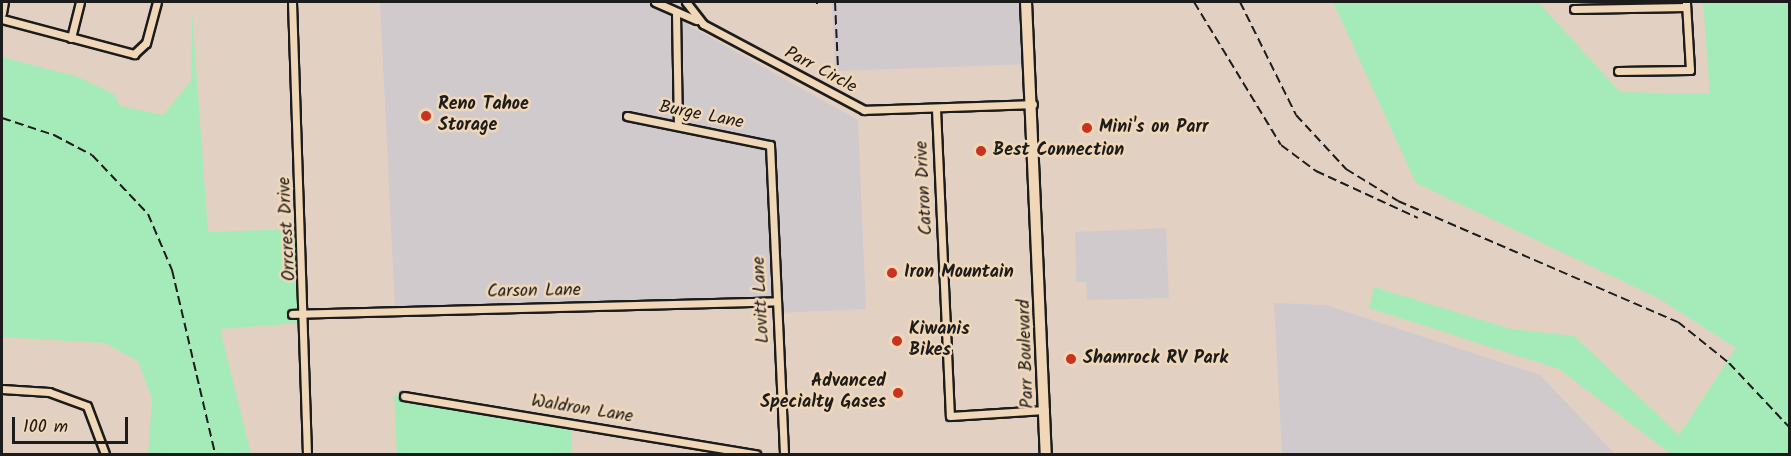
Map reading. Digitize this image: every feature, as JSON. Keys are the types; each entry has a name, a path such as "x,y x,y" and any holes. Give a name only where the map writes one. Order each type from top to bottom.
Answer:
{"main road":[{"name":"Parr Boulevard","path":"1026,2 1033,104 1046,454"}],"street":[{"path":"2,13 4,2"},
{"path":"71,38 80,2"},
{"path":"2,19 137,53 146,43 157,2"},
{"name":"Orrcrest Drive","path":"292,2 306,313 307,454"},
{"path":"655,2 676,13 697,20"},
{"name":"Parr Circle","path":"686,2 697,20 853,106 876,111 1033,104"},
{"path":"1574,9 1686,4 1690,70 1618,71"},
{"path":"676,13 678,126"},
{"name":"Catron Drive","path":"936,108 950,416 1046,411"},
{"name":"Burge Lane","path":"627,116 770,145"},
{"name":"Lovitt Lane","path":"770,145 784,454"},
{"name":"Carson Lane","path":"292,314 777,301"},
{"path":"2,389 49,392 87,405 105,454"},
{"name":"Waldron Lane","path":"404,396 756,454"}],"shaded area":[{"path":"380,2 675,2 690,26 858,120 866,309 777,313 777,301 395,311"},
{"path":"832,2 1026,2 1031,64 835,71"},
{"path":"1166,228 1169,298 1087,300 1086,282 1076,282 1075,232"},
{"path":"1274,303 1326,305 1540,375 1615,454 1282,454"}],"green space":[{"path":"1333,2 1538,2 1620,92 1710,94 1703,2 1789,2 1789,454 1671,454 1559,369 1369,308 1374,287 1511,329 1574,336 1679,435 1736,348 1658,298 1416,183"},
{"path":"192,12 208,232 296,229 299,323 220,329 251,454 148,454 152,398 138,361 105,343 2,337 2,57 78,77 114,94 120,106 163,115 191,81"},
{"path":"394,395 571,424 572,454 397,454"}],"railway":[{"path":"835,2 838,69"},
{"path":"1194,2 1281,145 1316,171 1418,218"},
{"path":"1240,2 1296,115 1346,169 1398,201 1678,322 1729,363 1790,428"},
{"path":"2,118 54,135 92,155 148,214 172,270 215,454"}],"place":[{"name":"Reno Tahoe Storage","path":"426,116"},
{"name":"Mini's on Parr","path":"1087,128"},
{"name":"Best Connection","path":"981,151"},
{"name":"Iron Mountain","path":"892,273"},
{"name":"Kiwanis Bikes","path":"897,341"},
{"name":"Shamrock RV Park","path":"1071,359"},
{"name":"Advanced Specialty Gases","path":"898,393"}]}
